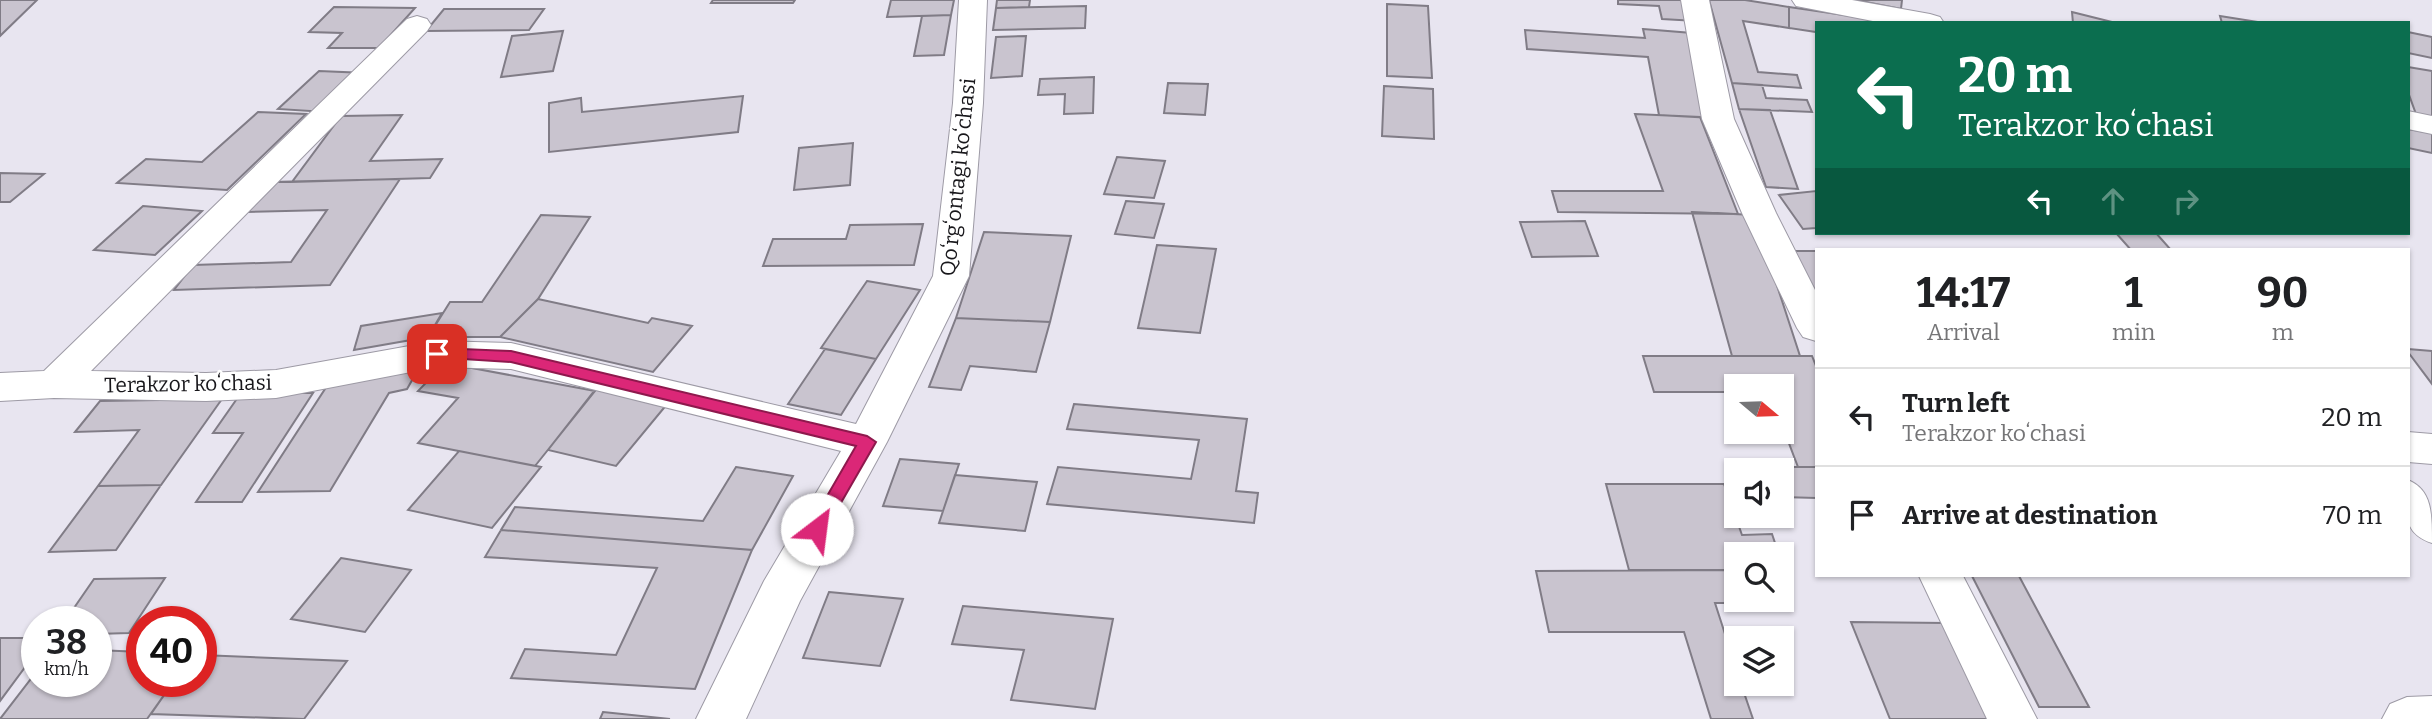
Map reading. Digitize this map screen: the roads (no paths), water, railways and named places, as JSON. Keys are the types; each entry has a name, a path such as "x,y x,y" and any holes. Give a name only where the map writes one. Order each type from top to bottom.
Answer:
{"street":[{"name":"Qoʻrgʻontagi koʻchasi","path":"721,719 780,594 867,442 951,276 968,103 973,0"},
{"path":"1695,0 1718,119 1759,213 1815,326"},
{"path":"1807,0 1922,14"},
{"path":"54,384 417,25"},
{"path":"2410,120 2432,125"},
{"name":"Terakzor koʻchasi","path":"0,387 54,384 206,387 276,384 437,354 511,356 867,442"},
{"path":"2410,447 2432,449"},
{"path":"2410,498 2432,526"},
{"path":"1941,577 2012,719"},
{"path":"2407,719 2432,718"}]}
